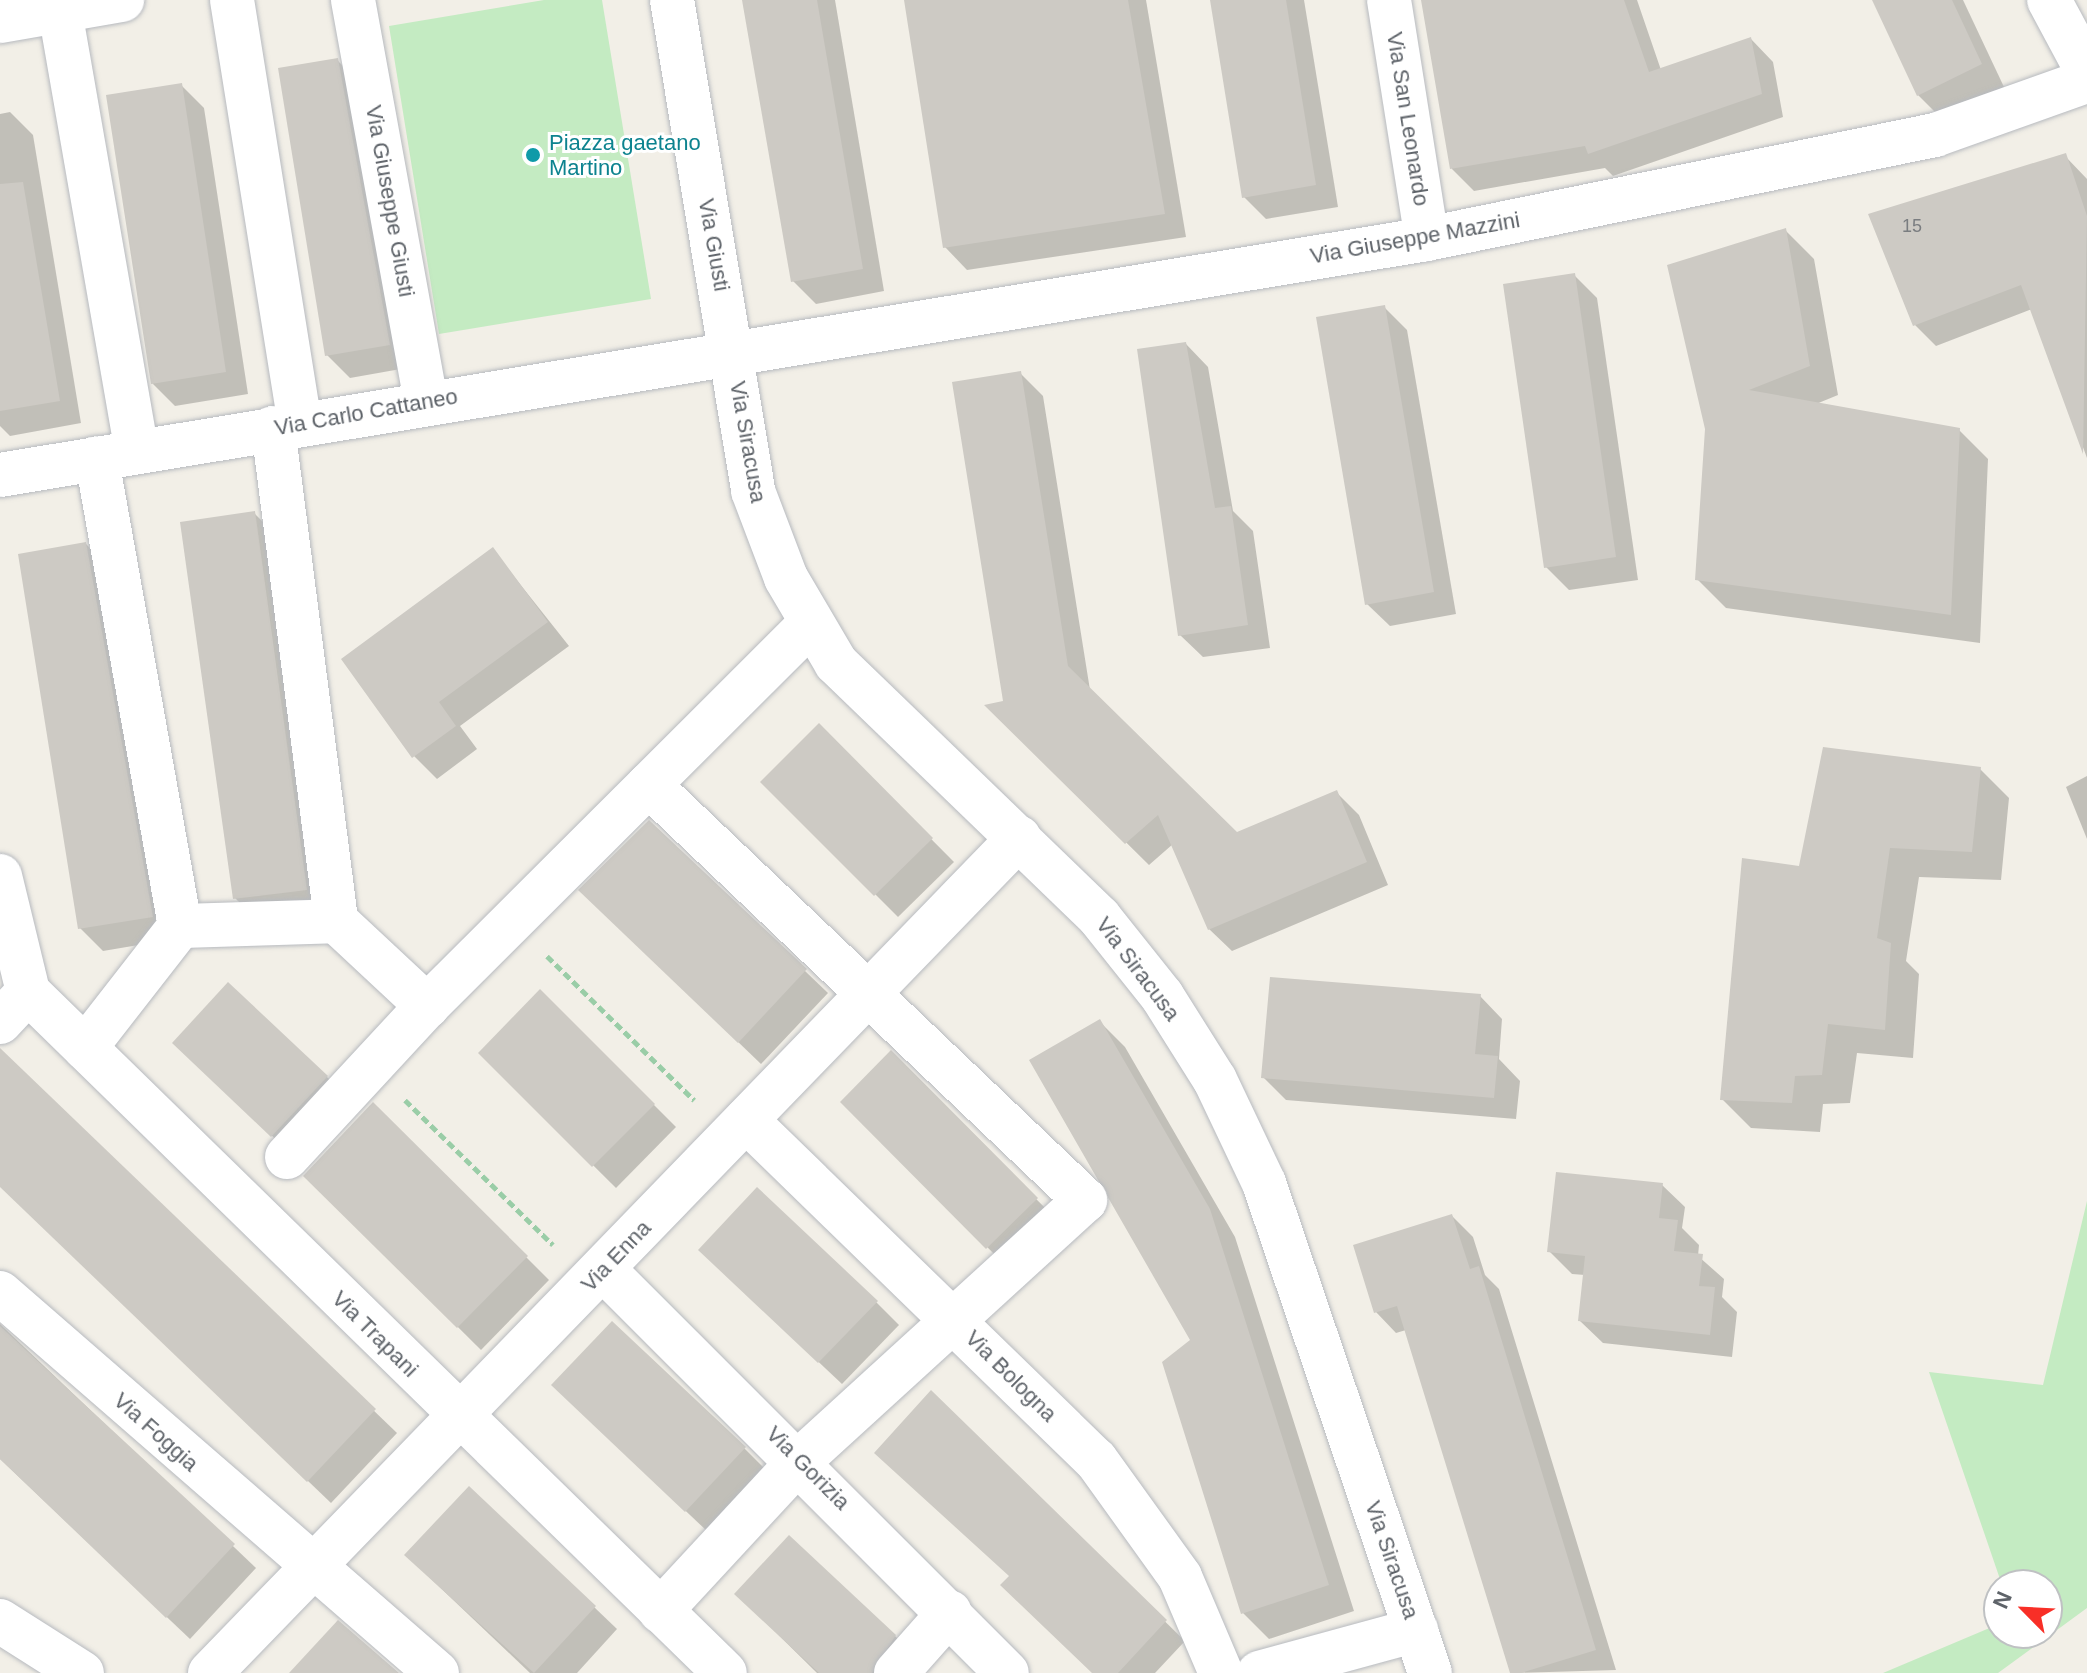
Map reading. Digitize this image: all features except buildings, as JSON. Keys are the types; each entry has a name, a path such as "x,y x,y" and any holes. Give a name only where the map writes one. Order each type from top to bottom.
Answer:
{"street":[{"path":"0,21 122,0"},
{"path":"232,0 286,426 336,921 427,1006"},
{"name":"Via Giuseppe Giusti","path":"353,0 426,402"},
{"name":"Via Giusti","path":"672,0 732,349"},
{"name":"Via San Leonardo","path":"1389,0 1427,239"},
{"path":"2049,0 2087,71"},
{"path":"60,11 180,926 85,1048"},
{"name":"Via Giuseppe Mazzini","path":"732,349 1427,239 1935,135 2087,81"},
{"name":"Via Carlo Cattaneo","path":"0,475 732,349"},
{"name":"Via Siracusa","path":"732,349 753,491 809,625 836,663 1019,838 1135,962 1215,1080 1264,1183 1430,1673"},
{"path":"287,1157 427,1006 809,625"},
{"path":"649,785 1085,1200 951,1316 801,1459 660,1611"},
{"name":"Via Enna","path":"210,1673 1019,838"},
{"path":"0,876 14,1007"},
{"path":"180,926 336,921"},
{"name":"Via Trapani","path":"14,1007 85,1048 725,1673"},
{"name":"Via Bologna","path":"746,1120 1096,1460 1180,1577 1221,1673"},
{"name":"Via Gorizia","path":"603,1269 801,1459 1007,1673"},
{"name":"Via Foggia","path":"0,1293 312,1570 437,1673"},
{"path":"896,1673 950,1612"},
{"path":"0,1621 82,1673"},
{"path":"1259,1673 1416,1630"}],"path":[{"path":"511,922 696,1097"},
{"path":"371,1067 555,1243"}],"green space":[{"name":"Piazza gaetano Martino","path":"544,0 602,0 651,299 439,334 389,26"},
{"path":"2087,1201 2087,1608 2063,1626 2063,1569 1997,1569 1929,1372 2043,1385"},
{"path":"1983,1631 1983,1649 2031,1649 1998,1673 1883,1673"}],"place":[{"name":"Piazza gaetano Martino","path":"533,155"}]}
